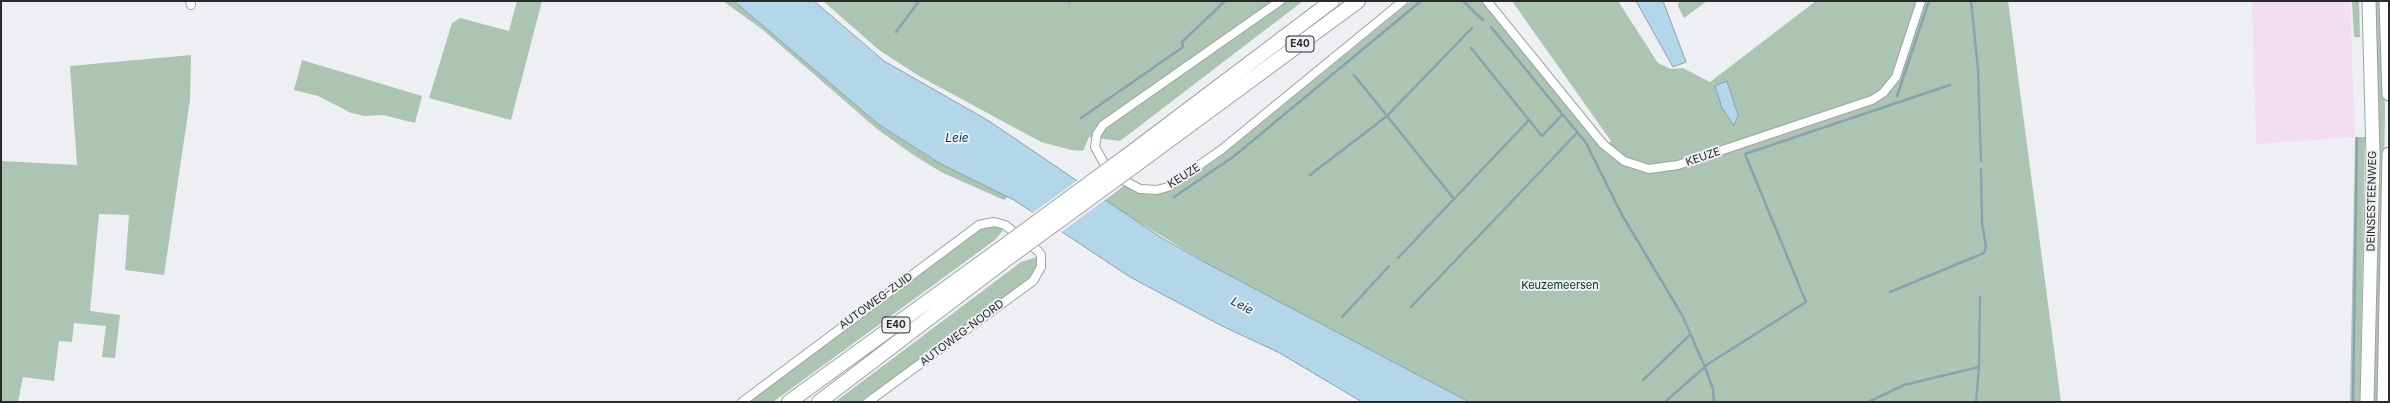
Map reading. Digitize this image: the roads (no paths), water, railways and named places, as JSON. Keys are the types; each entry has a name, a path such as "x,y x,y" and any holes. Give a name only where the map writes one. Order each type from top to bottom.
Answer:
{"highway":[{"path":"1308,19 1328,1"},
{"name":"E40","path":"1129,162 1332,1"},
{"name":"E40","path":"789,402 1008,251 1129,162 1358,1"},
{"name":"DEINSESTEENWEG","path":"2367,402 2373,156 2369,1"},
{"path":"2386,1 2389,94"},
{"name":"DEINSESTEENWEG","path":"2384,402 2389,154"},
{"name":"E40","path":"819,402 1008,251"}],"street":[{"name":"KEUZE","path":"1280,1 1103,125 1097,134 1095,147 1106,167 1121,179 1140,189 1157,190 1168,187 1221,150 1403,1"},
{"name":"KEUZE","path":"1487,1 1603,144 1624,161 1649,168 1678,165 1872,100 1883,93 1896,77 1921,1"},
{"name":"AUTOWEG-ZUID","path":"742,402 979,225 994,222 1005,225 1017,233 1041,255"},
{"name":"AUTOWEG-NOORD","path":"868,402 1033,281 1041,267 1041,255"}],"water":[{"name":"Leie","path":"734,1 814,1 884,61 989,121 1160,237 1206,263 1469,402 1362,402 1278,352 1224,327 1130,277 1014,200 941,164 878,124"},
{"path":"1636,1 1663,1 1686,62 1673,67"},
{"path":"1727,81 1738,115 1734,126 1722,108 1715,86"}],"waterway":[{"path":"896,32 919,1"},
{"path":"1081,118 1183,47 1182,42 1225,1"},
{"path":"1174,197 1233,157 1421,1"},
{"path":"1463,1 1483,20"},
{"path":"1897,96 1929,1"},
{"path":"1971,1 1978,69 1981,161"},
{"path":"1491,27 1586,143 1622,215 1682,315 1705,367 1713,389 1714,402"},
{"path":"1310,175 1387,116 1472,28"},
{"path":"1471,48 1542,136 1562,115"},
{"path":"1354,75 1454,199"},
{"path":"1665,402 1708,364 1806,302 1745,154 1950,85"},
{"path":"1398,258 1529,120"},
{"path":"1411,307 1577,133"},
{"path":"2353,402 2357,138"},
{"path":"1890,292 1984,253 1986,246 1982,223 1981,169"},
{"path":"1342,317 1389,266"},
{"path":"1868,402 1904,385 1979,367 1980,297"},
{"path":"1643,380 1690,335"},
{"path":"1976,402 1979,367"}],"park label":[{"name":"Keuzemeersen","path":"1560,286"}]}
